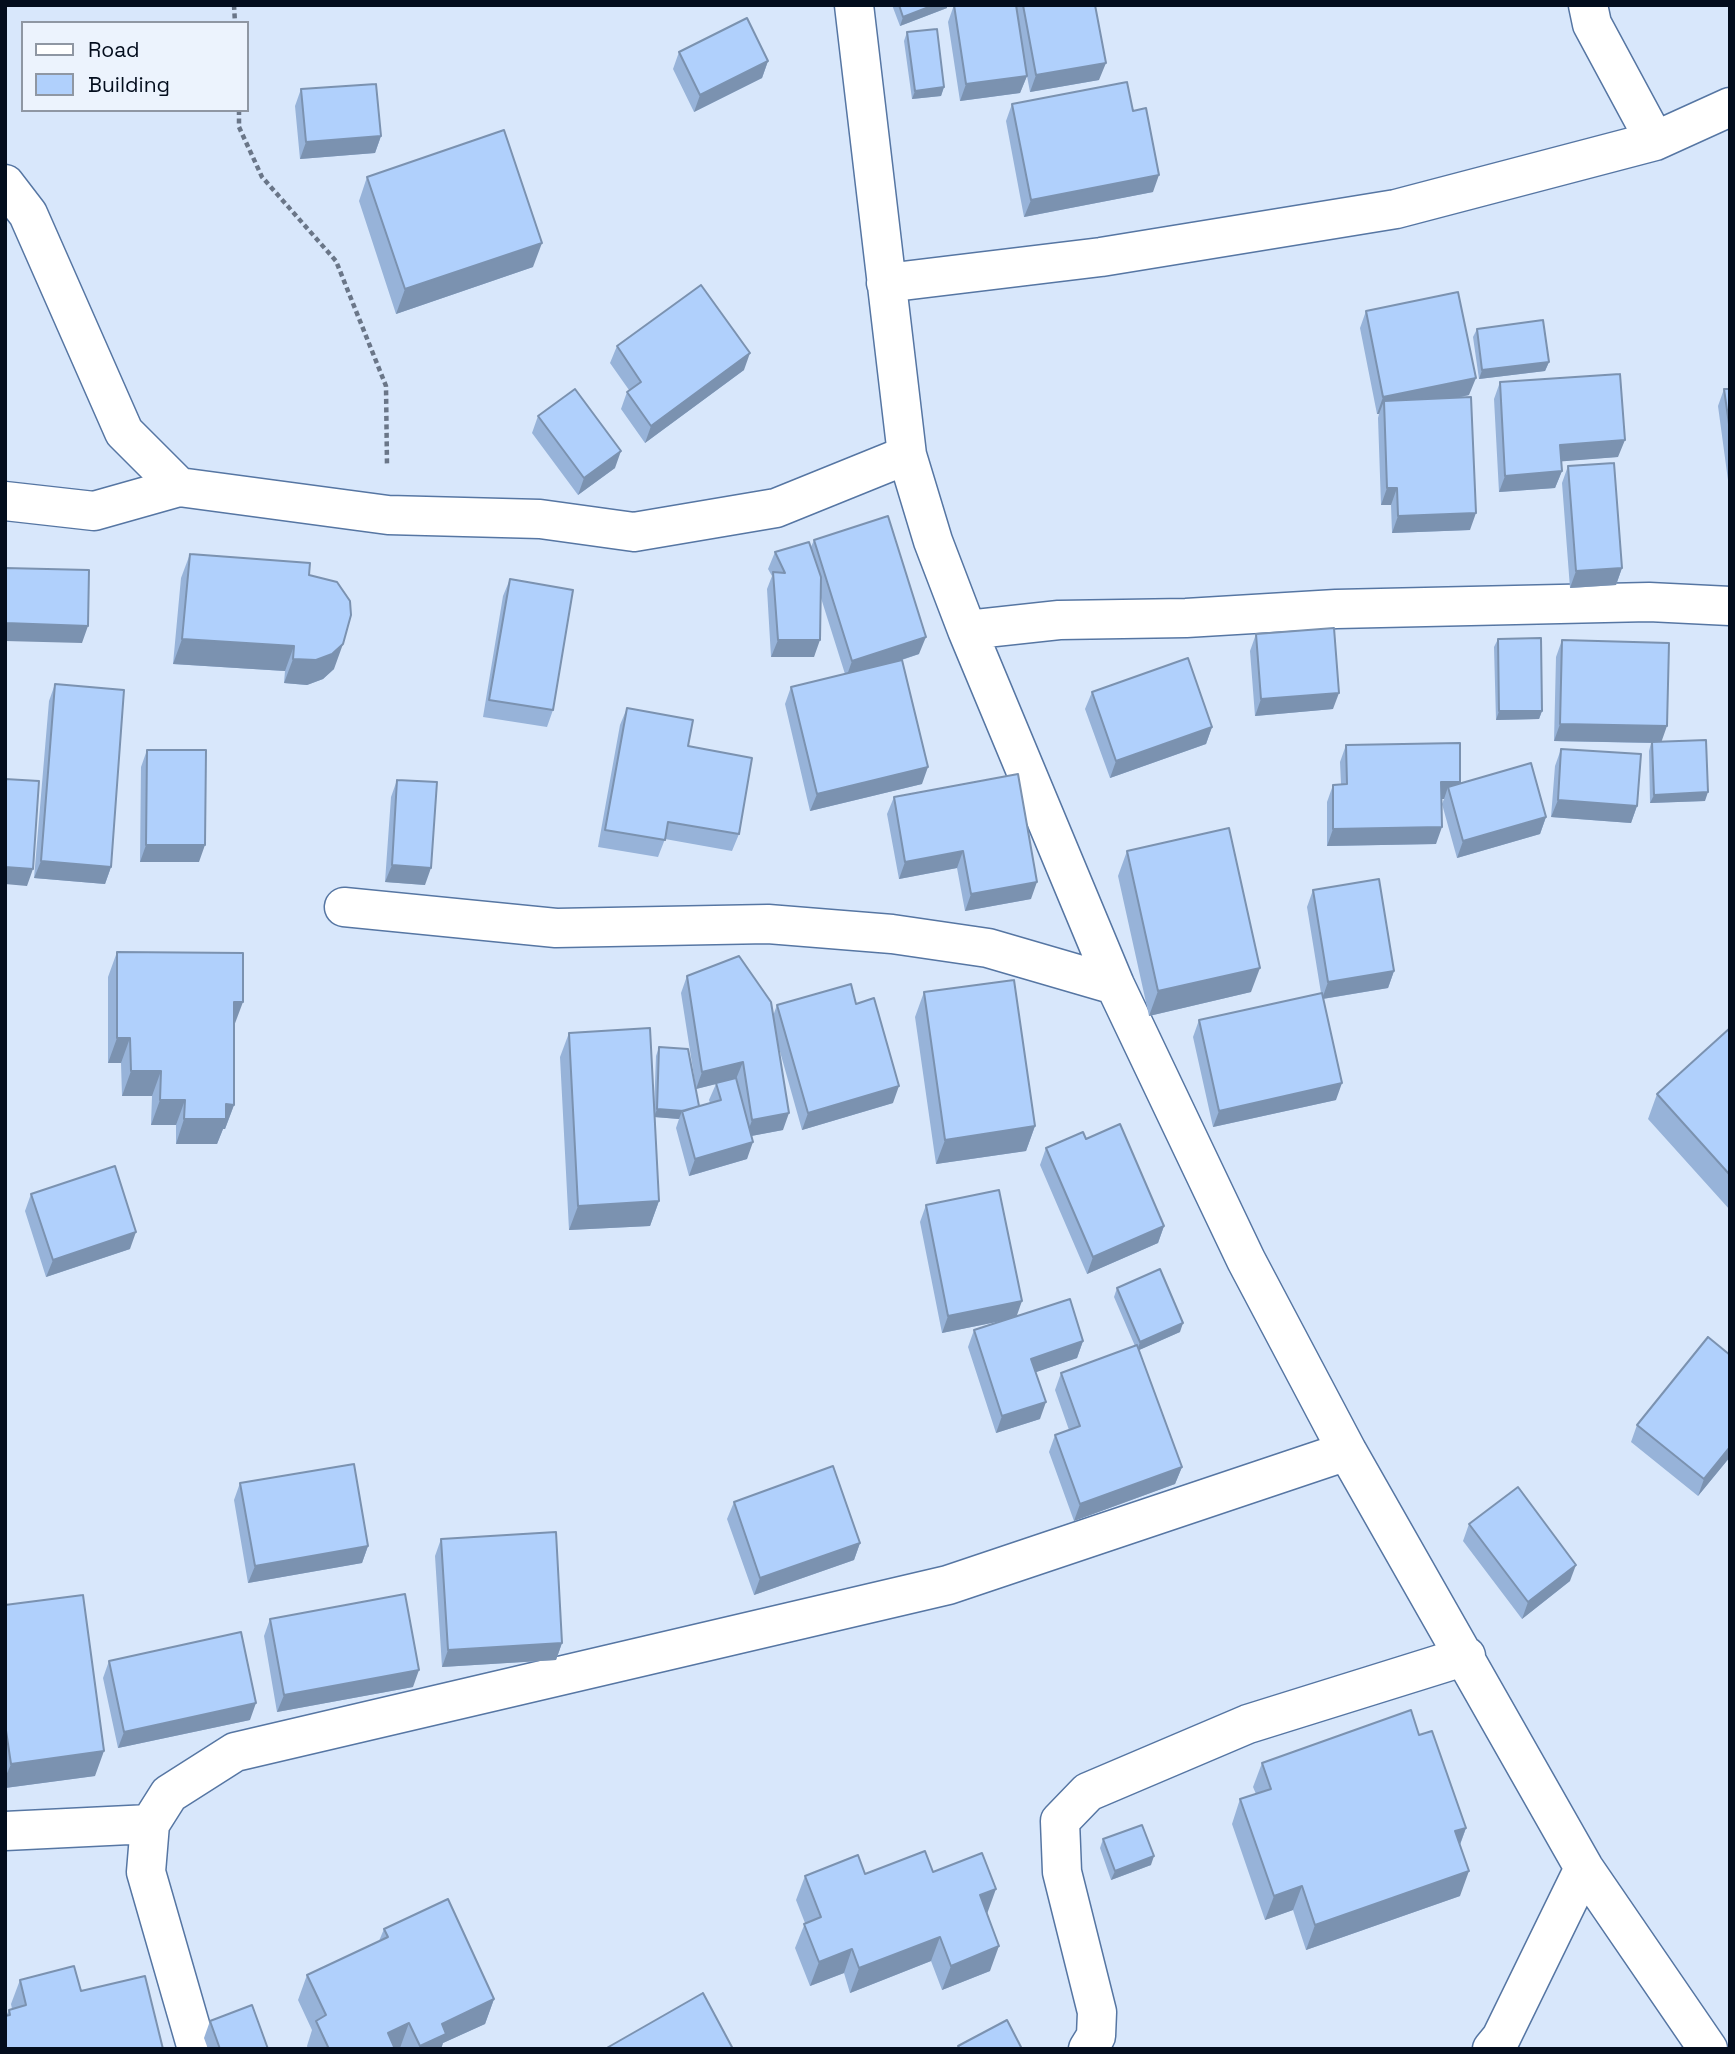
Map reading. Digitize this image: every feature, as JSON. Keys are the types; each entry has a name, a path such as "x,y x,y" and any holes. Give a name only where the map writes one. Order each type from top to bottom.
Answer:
{"street":[{"path":"854,5 907,455 933,541 967,630 1115,985 1246,1260 1347,1451 1466,1656 1584,1868 1708,2049"},
{"path":"1588,5 1591,24 1655,141"},
{"path":"886,283 1101,257 1396,209 1655,141 1730,107"},
{"path":"5,184 28,214 124,432 179,487"},
{"path":"5,500 94,511 179,487 388,515 540,519 634,532 776,508 907,455"},
{"path":"967,630 1059,620 1186,618 1336,609 1649,602 1730,606"},
{"path":"344,907 556,928 768,924 892,934 988,948 1115,985"},
{"path":"197,2049 146,1872 150,1824 169,1794 235,1752 948,1585 1347,1451"},
{"path":"1088,2049 1096,2036 1097,2012 1062,1872 1060,1821 1088,1792 1248,1724 1466,1656"},
{"path":"5,1831 150,1824"},
{"path":"1492,2049 1502,2038 1584,1868"}],"path":[{"path":"239,112 239,127 262,177 336,261 386,386 388,515"}],"building":[{"path":"899,5 934,5 903,17"},
{"path":"954,5 1016,5 1027,76 966,84"},
{"path":"1023,5 1095,5 1106,63 1036,75"},
{"path":"747,18 768,61 700,95 679,52"},
{"path":"937,29 944,87 915,91 907,32"},
{"path":"1127,82 1133,111 1146,108 1159,175 1031,200 1012,104"},
{"path":"376,84 381,136 306,142 301,89"},
{"path":"504,130 542,243 405,289 367,177"},
{"path":"701,285 750,353 651,426 627,392 641,382 617,346"},
{"path":"1458,292 1476,378 1383,397 1366,311"},
{"path":"1543,320 1549,362 1482,370 1477,329"},
{"path":"1620,374 1625,440 1560,445 1562,471 1505,476 1500,382"},
{"path":"575,389 621,451 584,478 538,416"},
{"path":"1724,389 1730,389 1730,431"},
{"path":"1471,397 1476,513 1398,516 1397,488 1387,488 1384,401"},
{"path":"1614,463 1622,568 1576,571 1568,466"},
{"path":"888,516 926,637 852,661 814,540"},
{"path":"809,542 821,577 820,640 778,640 773,572 785,573 775,552"},
{"path":"190,554 310,563 309,575 337,582 350,601 351,615 343,644 332,654 316,660 293,659 294,646 182,639"},
{"path":"5,568 89,570 88,626 5,623"},
{"path":"510,579 573,590 553,710 489,700"},
{"path":"1334,628 1339,693 1261,699 1256,634"},
{"path":"1541,638 1542,711 1499,711 1498,639"},
{"path":"1562,640 1669,643 1667,726 1560,724"},
{"path":"1188,658 1212,727 1116,761 1092,692"},
{"path":"902,660 928,767 817,794 791,687"},
{"path":"55,684 124,690 111,867 41,861"},
{"path":"627,708 693,720 688,746 752,758 739,834 668,822 665,840 605,830"},
{"path":"1706,740 1708,792 1654,795 1652,742"},
{"path":"1460,743 1460,782 1441,782 1442,827 1333,829 1333,785 1347,784 1346,745"},
{"path":"1561,749 1641,754 1637,806 1558,800"},
{"path":"147,750 206,750 205,845 146,845"},
{"path":"1531,763 1546,817 1463,841 1448,787"},
{"path":"1018,774 1037,882 971,894 963,851 905,862 894,797"},
{"path":"5,779 39,781 33,869 5,867"},
{"path":"397,780 437,782 431,868 392,865"},
{"path":"1229,828 1260,968 1158,991 1127,851"},
{"path":"1379,879 1394,971 1328,982 1313,890"},
{"path":"117,952 243,953 243,1002 234,1002 234,1105 226,1104 226,1119 184,1119 185,1100 160,1100 161,1071 131,1071 130,1038 117,1038"},
{"path":"739,956 771,1002 789,1113 752,1120 743,1062 702,1072 687,976"},
{"path":"1014,980 1035,1126 945,1140 924,992"},
{"path":"851,984 856,1004 874,998 899,1086 808,1113 777,1005"},
{"path":"1322,993 1342,1083 1219,1111 1199,1020"},
{"path":"650,1028 659,1201 578,1206 569,1033"},
{"path":"1730,1028 1730,1175 1657,1094"},
{"path":"659,1047 688,1049 699,1106 684,1111 657,1109"},
{"path":"736,1078 753,1142 695,1159 682,1111 721,1100 716,1083"},
{"path":"1120,1124 1164,1226 1093,1257 1046,1148 1083,1132 1086,1139"},
{"path":"115,1166 136,1232 53,1260 31,1194"},
{"path":"999,1190 1022,1301 948,1316 926,1205"},
{"path":"1160,1269 1183,1323 1140,1342 1117,1288"},
{"path":"1070,1299 1083,1341 1031,1359 1046,1402 1002,1416 974,1330"},
{"path":"1708,1337 1730,1355 1730,1447 1704,1479 1637,1425"},
{"path":"1137,1345 1182,1467 1080,1504 1055,1435 1080,1426 1061,1373"},
{"path":"354,1464 368,1546 255,1566 240,1483"},
{"path":"833,1466 860,1543 760,1578 734,1502"},
{"path":"1518,1487 1576,1565 1528,1602 1469,1524"},
{"path":"556,1532 562,1643 448,1650 441,1539"},
{"path":"405,1594 419,1670 284,1695 270,1619"},
{"path":"83,1595 104,1751 11,1764 5,1724 5,1605"},
{"path":"241,1632 256,1703 124,1732 109,1661"},
{"path":"1411,1710 1419,1735 1432,1731 1466,1828 1455,1831 1469,1871 1315,1925 1302,1886 1274,1896 1240,1799 1271,1789 1262,1763"},
{"path":"1142,1825 1154,1856 1115,1871 1103,1839"},
{"path":"925,1851 933,1872 982,1853 996,1889 980,1895 999,1946 951,1966 940,1937 859,1968 852,1949 819,1962 804,1924 821,1917 805,1876 858,1855 865,1874"},
{"path":"448,1899 494,1999 442,2024 446,2034 420,2046 409,2023 388,2033 395,2049 329,2049 316,2021 326,2015 307,1975 388,1937 384,1929"},
{"path":"74,1966 81,1991 145,1976 163,2049 5,2049 5,2016 10,2015 9,2010 26,2005 20,1980"},
{"path":"703,1993 733,2049 605,2049"},
{"path":"252,2005 268,2049 220,2049 210,2021"},
{"path":"1007,2020 1022,2049 960,2049 958,2046"}]}
